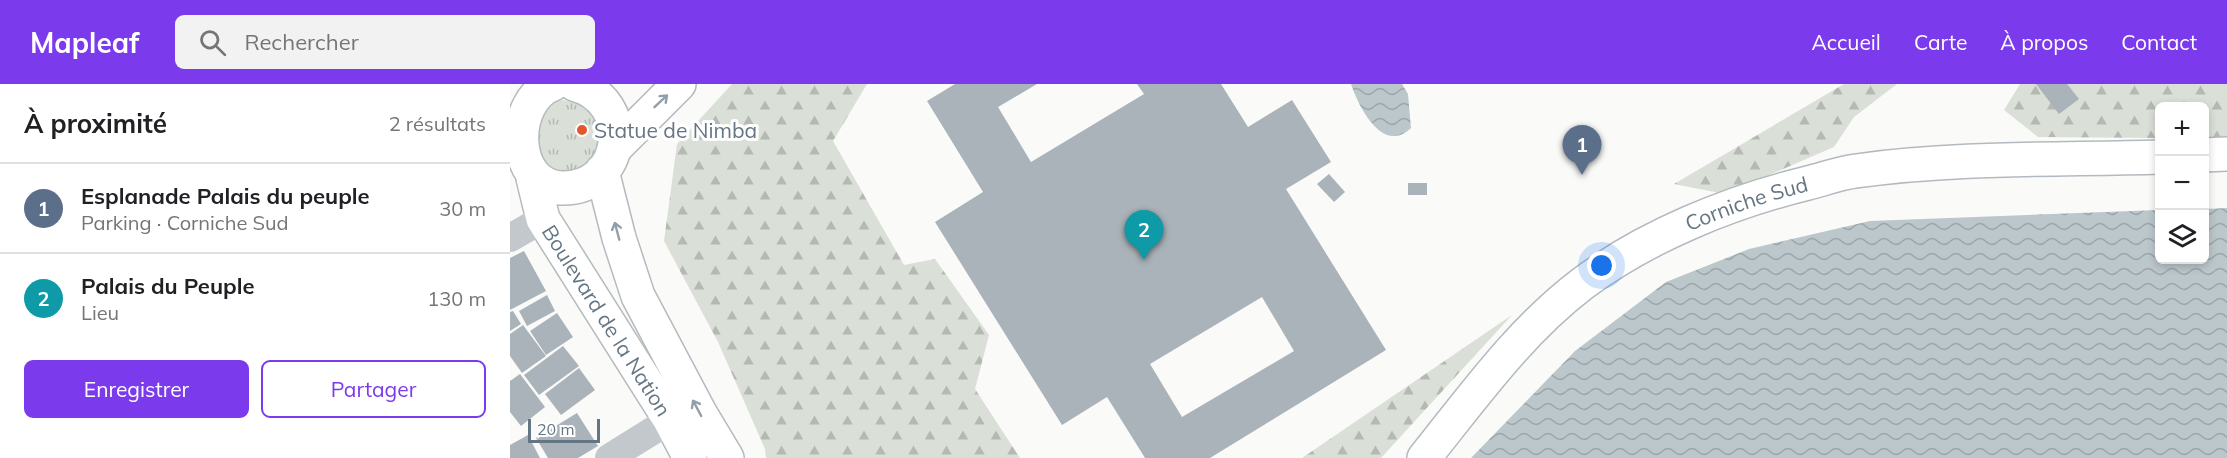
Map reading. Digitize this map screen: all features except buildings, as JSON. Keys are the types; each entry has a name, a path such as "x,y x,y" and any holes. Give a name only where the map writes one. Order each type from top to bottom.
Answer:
{"main road":[{"path":"553,84 541,87 514,107 511,138 514,153 522,167 533,178 546,185 561,188 576,186 608,160 679,84"},
{"name":"Boulevard de la Nation","path":"573,84 585,87 608,106 616,134 608,160 619,238 639,296 700,413 727,458"},
{"path":"2209,155 2227,154"},
{"name":"Corniche Sud","path":"1424,458 1505,357 1549,313 1583,284 1683,224 1760,194 1855,171 1953,163 2155,157"},
{"name":"Boulevard de la Nation","path":"533,178 543,219 670,420 690,458"}],"street":[{"path":"510,238 543,219"},
{"path":"609,458 670,420"}],"green space":[{"path":"732,84 867,84 833,141 904,265 935,259 989,335 975,389 1020,458 766,458 765,449 718,342 664,241 677,144"},
{"path":"1844,84 1897,84 1854,117 1834,147 1725,194 1674,184"},
{"path":"2020,84 2227,84 2227,143 2209,141 2209,102 2155,102 2155,138 2038,137 2004,110"},
{"path":"557,100 577,103 592,113 600,125 600,151 583,171 547,173 528,121"},
{"path":"1512,315 1381,458 1302,458"}],"water":[{"path":"1351,84 1402,84 1408,94 1411,128 1401,135 1391,136 1382,132 1366,116"},
{"path":"2227,208 2227,458 1471,458 1575,351 1666,282 1749,249 1870,221 2155,210 2155,264 2209,264 2209,209"}],"place":[{"name":"Statue de Nimba","path":"582,130"},
{"name":"Esplanade Palais du peuple","path":"1582,175"},
{"name":"Palais du Peuple","path":"1144,260"}]}
